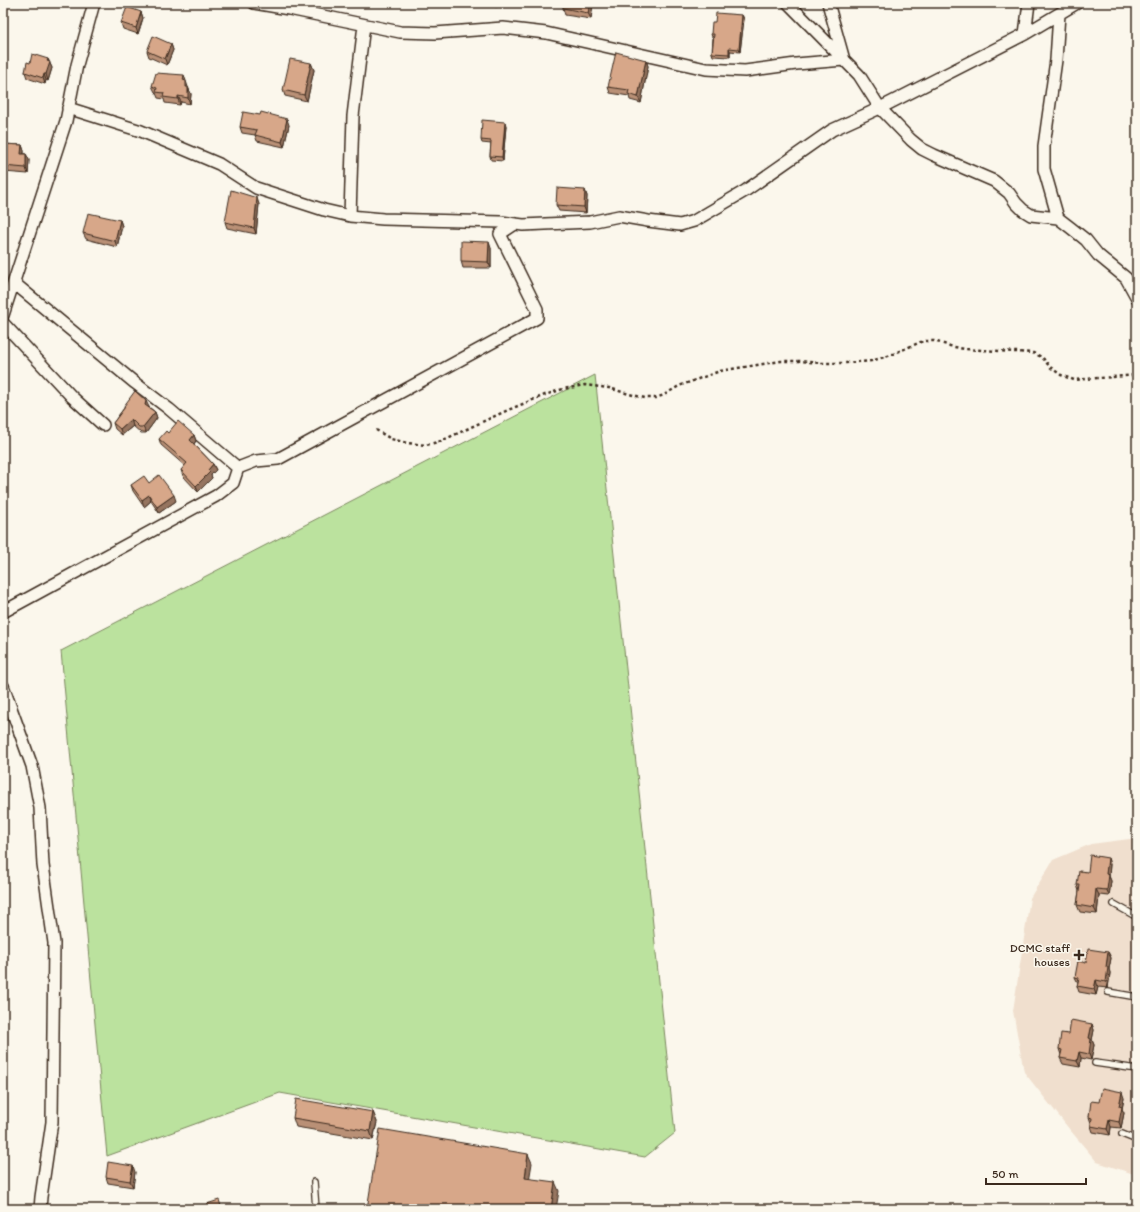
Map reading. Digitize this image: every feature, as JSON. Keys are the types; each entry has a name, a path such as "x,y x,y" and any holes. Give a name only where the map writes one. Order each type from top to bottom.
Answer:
{"street":[{"path":"3,315 66,121 77,65 94,3"},
{"path":"254,3 289,8 400,32 435,33 502,28 546,33 706,69 745,71 796,64 844,60"},
{"path":"788,3 859,75 880,108 911,140 922,149 994,181 1009,193 1023,210 1031,215 1058,218 1086,240 1098,255 1126,278 1137,298"},
{"path":"828,3 844,60"},
{"path":"1025,34 1029,3"},
{"path":"68,108 141,131 219,164 256,188 324,210 350,216 383,219 515,224 590,222 619,216 680,225 694,221 745,191 832,130 880,108 1025,34 1077,3"},
{"path":"1058,218 1044,169 1044,146 1056,60 1059,14"},
{"path":"350,216 353,116 364,25"},
{"path":"238,468 256,461 278,460 537,318 537,309 500,234 515,224"},
{"path":"14,283 169,409 238,468"},
{"path":"3,323 72,397 103,425"},
{"path":"3,612 216,496 233,483 238,468"},
{"path":"3,686 32,766 40,808 43,865 54,942 52,1122 40,1209"}],"lane":[{"path":"1114,904 1137,918"},
{"path":"1108,992 1137,997"},
{"path":"1095,1063 1137,1069"},
{"path":"1122,1134 1137,1140"},
{"path":"314,1182 316,1209"},
{"path":"1133,1209 1137,1202"}],"path":[{"path":"376,430 391,438 408,443 426,445 440,441 508,410 563,389 585,385 609,388 645,398 656,398 679,386 720,371 780,361 822,363 871,361 888,356 923,341 934,341 964,349 1033,353 1042,357 1050,367 1061,375 1074,380 1137,375"}],"shaded area":[{"name":"DCMC staff houses","path":"1137,838 1137,1175 1097,1162 1024,1072 1013,1011 1030,898 1053,860 1091,844"}],"green space":[{"path":"595,375 675,1133 645,1157 280,1093 107,1156 61,651"}],"building":[{"path":"563,3 590,3 588,13 563,8"},
{"path":"127,7 141,12 136,28 121,23"},
{"path":"716,13 742,15 739,49 729,48 729,54 712,53 714,34 711,34 712,22 715,22"},
{"path":"153,36 171,44 165,59 147,51"},
{"path":"616,52 646,60 638,97 628,94 629,90 608,87"},
{"path":"32,54 48,59 47,61 50,62 43,78 25,72 27,62 30,63"},
{"path":"290,59 311,63 304,95 283,90"},
{"path":"156,73 184,75 183,80 186,81 186,87 188,87 188,98 178,96 178,99 163,97 164,93 156,92 157,88 152,86"},
{"path":"243,112 260,115 261,112 287,119 282,142 255,135 257,130 240,127"},
{"path":"482,120 505,122 502,157 490,156 491,141 481,140"},
{"path":"3,144 22,145 21,154 26,154 26,168 3,166"},
{"path":"557,188 585,190 584,207 556,205"},
{"path":"231,190 257,198 254,228 225,222"},
{"path":"88,213 120,220 115,241 83,233"},
{"path":"461,241 489,242 488,262 461,261"},
{"path":"135,391 146,401 145,405 155,412 143,427 139,427 131,419 120,429 113,423"},
{"path":"178,421 194,435 190,440 213,464 208,470 210,472 196,486 181,470 187,463 159,439 166,431 168,433"},
{"path":"159,475 174,495 157,507 149,495 142,500 131,485 144,476 149,483"},
{"path":"1090,855 1108,858 1106,874 1109,875 1107,890 1096,889 1094,908 1077,905 1080,885 1077,885 1079,871 1088,872"},
{"path":"1088,949 1108,952 1106,982 1096,980 1094,989 1077,986 1079,978 1075,977 1078,961 1086,963"},
{"path":"1071,1020 1092,1024 1089,1038 1091,1039 1089,1054 1079,1052 1077,1061 1060,1058 1062,1050 1059,1049 1061,1033 1069,1034"},
{"path":"1102,1088 1122,1092 1119,1106 1122,1107 1119,1122 1109,1120 1107,1129 1091,1126 1092,1118 1089,1117 1091,1101 1099,1102"},
{"path":"296,1099 373,1112 370,1131 293,1118"},
{"path":"380,1129 528,1154 525,1178 555,1182 551,1209 367,1209"},
{"path":"108,1162 133,1166 130,1181 106,1177"},
{"path":"219,1200 222,1209 207,1209 209,1208 207,1204"}],"place":[{"name":"DCMC staff houses","path":"1079,955"}]}
